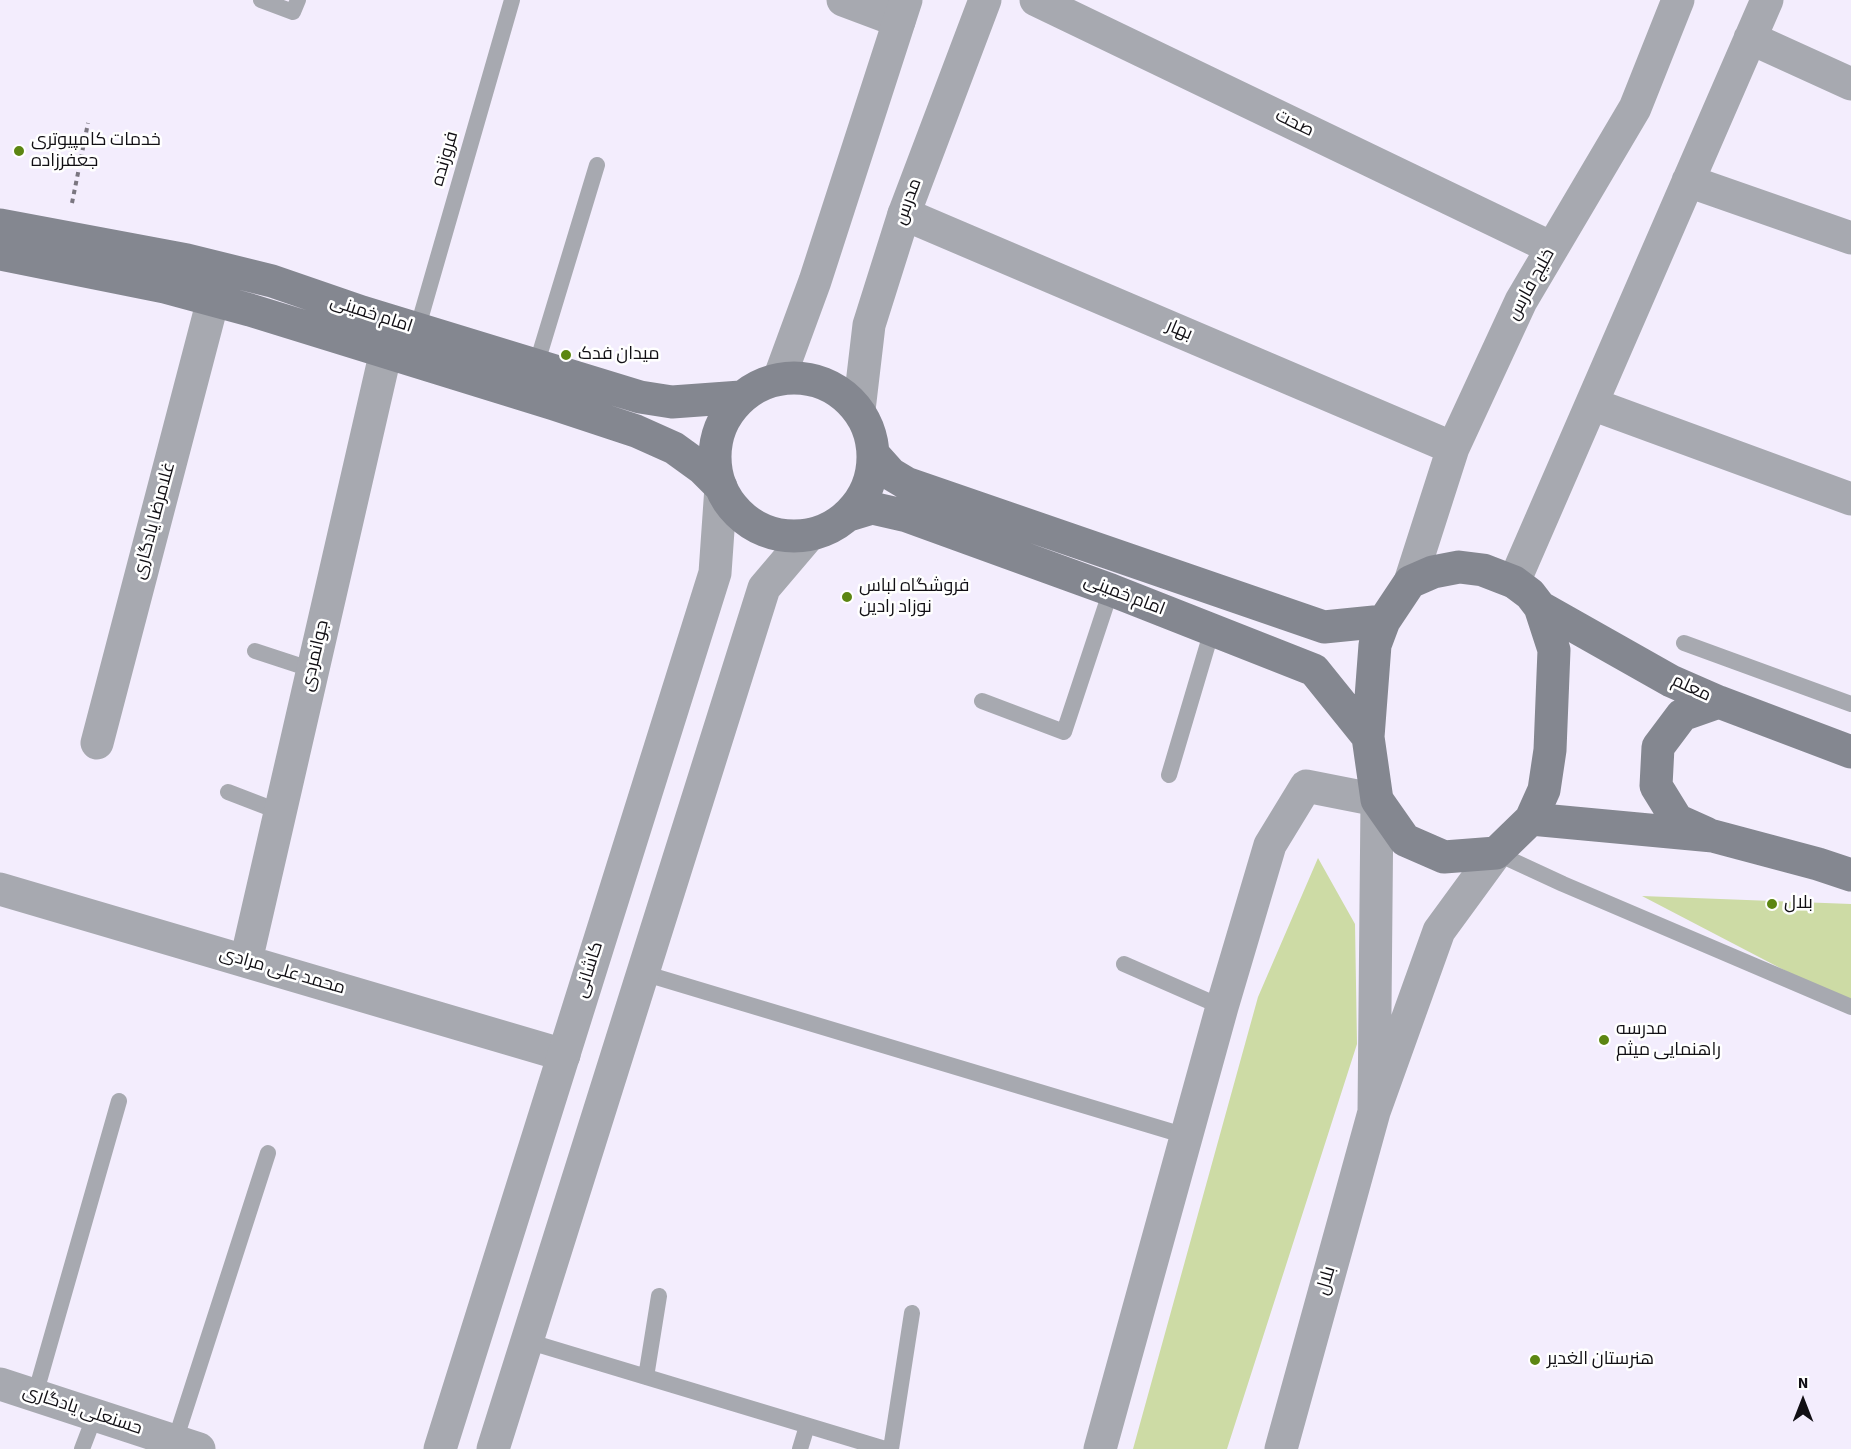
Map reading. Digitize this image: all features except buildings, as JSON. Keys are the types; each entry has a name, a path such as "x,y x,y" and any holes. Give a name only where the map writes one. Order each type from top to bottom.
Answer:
{"main road":[{"name":"امام خمینی","path":"0,225 187,260 272,281 417,330 640,397 672,402 741,397"},
{"name":"امام خمینی","path":"0,254 165,287 213,300 386,351 636,430 674,448 703,469 721,487"},
{"path":"811,377 836,389 859,410 870,431 874,455 871,477 863,498 849,515 831,528 809,535 787,536 765,531 744,519 728,502 718,481 714,458 717,434 727,413 741,397 779,379 811,377"},
{"name":"امام خمینی","path":"874,455 891,474 906,483 1324,627 1384,621"},
{"name":"امام خمینی","path":"849,515 872,508 907,516 1111,590 1314,670 1368,737"},
{"path":"1459,567 1483,570 1514,582 1530,594 1540,607 1554,650 1550,750 1544,790 1531,819 1496,853 1444,857 1405,840 1377,801 1368,737 1375,645 1384,621 1410,582 1432,572 1459,567"},
{"name":"معلم","path":"1540,607 1671,681 1719,702 1851,752"},
{"path":"1719,702 1682,715 1658,747 1656,786 1677,820 1713,836 1851,875"},
{"path":"1531,819 1713,836"}],"street":[{"path":"779,379 815,281 902,10 843,0"},
{"name":"مدرس","path":"859,410 869,325 904,214 986,0"},
{"name":"صحت","path":"1036,0 1552,248"},
{"name":"خلیج فارس","path":"1410,582 1453,448 1521,301 1635,108 1678,0"},
{"path":"1514,582 1767,0"},
{"path":"1750,38 1851,84"},
{"path":"1688,181 1851,238"},
{"name":"بهار","path":"904,214 1453,448"},
{"name":"غلامرضا یادگاری","path":"97,743 213,300"},
{"name":"جوانمردی","path":"246,961 386,351"},
{"path":"1592,404 1851,499"},
{"name":"کاشانی","path":"440,1449 715,573 721,487"},
{"path":"493,1449 764,588 809,535"},
{"path":"1100,1449 1222,1007 1270,845 1306,786 1377,801"},
{"name":"بلال","path":"1374,1112 1377,801"},
{"name":"بلال","path":"1281,1449 1374,1112 1439,931 1496,853"},
{"name":"محمد علی مرادی","path":"0,889 564,1055"},
{"name":"حسنعلی یادگاری","path":"0,1384 187,1445"}],"lane":[{"path":"261,0 293,12 298,0"},
{"name":"فروزنده","path":"417,330 512,0"},
{"path":"536,366 597,165"},
{"path":"982,701 1064,732 1111,590"},
{"path":"1169,775 1212,630"},
{"path":"1684,643 1851,704"},
{"path":"255,651 313,670"},
{"path":"228,792 280,812"},
{"path":"1496,853 1851,1007"},
{"path":"1124,964 1222,1007"},
{"path":"643,973 1186,1136"},
{"path":"35,1395 119,1101"},
{"path":"187,1445 268,1153"},
{"path":"646,1377 659,1296"},
{"path":"891,1449 912,1313"},
{"path":"527,1341 885,1449"},
{"path":"81,1449 95,1415"},
{"path":"800,1449 807,1426"}],"path":[{"path":"66,236 87,123"}],"green space":[{"path":"1318,858 1355,924 1357,1044 1227,1449 1133,1449 1258,997"},
{"path":"1642,896 1851,904 1851,1005"}],"place":[{"name":"خدمات کامپیوتری جعفرزاده","path":"19,151"},
{"name":"میدان فدک","path":"566,355"},
{"name":"فروشگاه لباس نوزاد رادین","path":"847,597"},
{"name":"بلال","path":"1772,904"},
{"name":"مدرسه راهنمایی میثم","path":"1604,1040"},
{"name":"هنرستان الغدیر","path":"1535,1360"}]}
